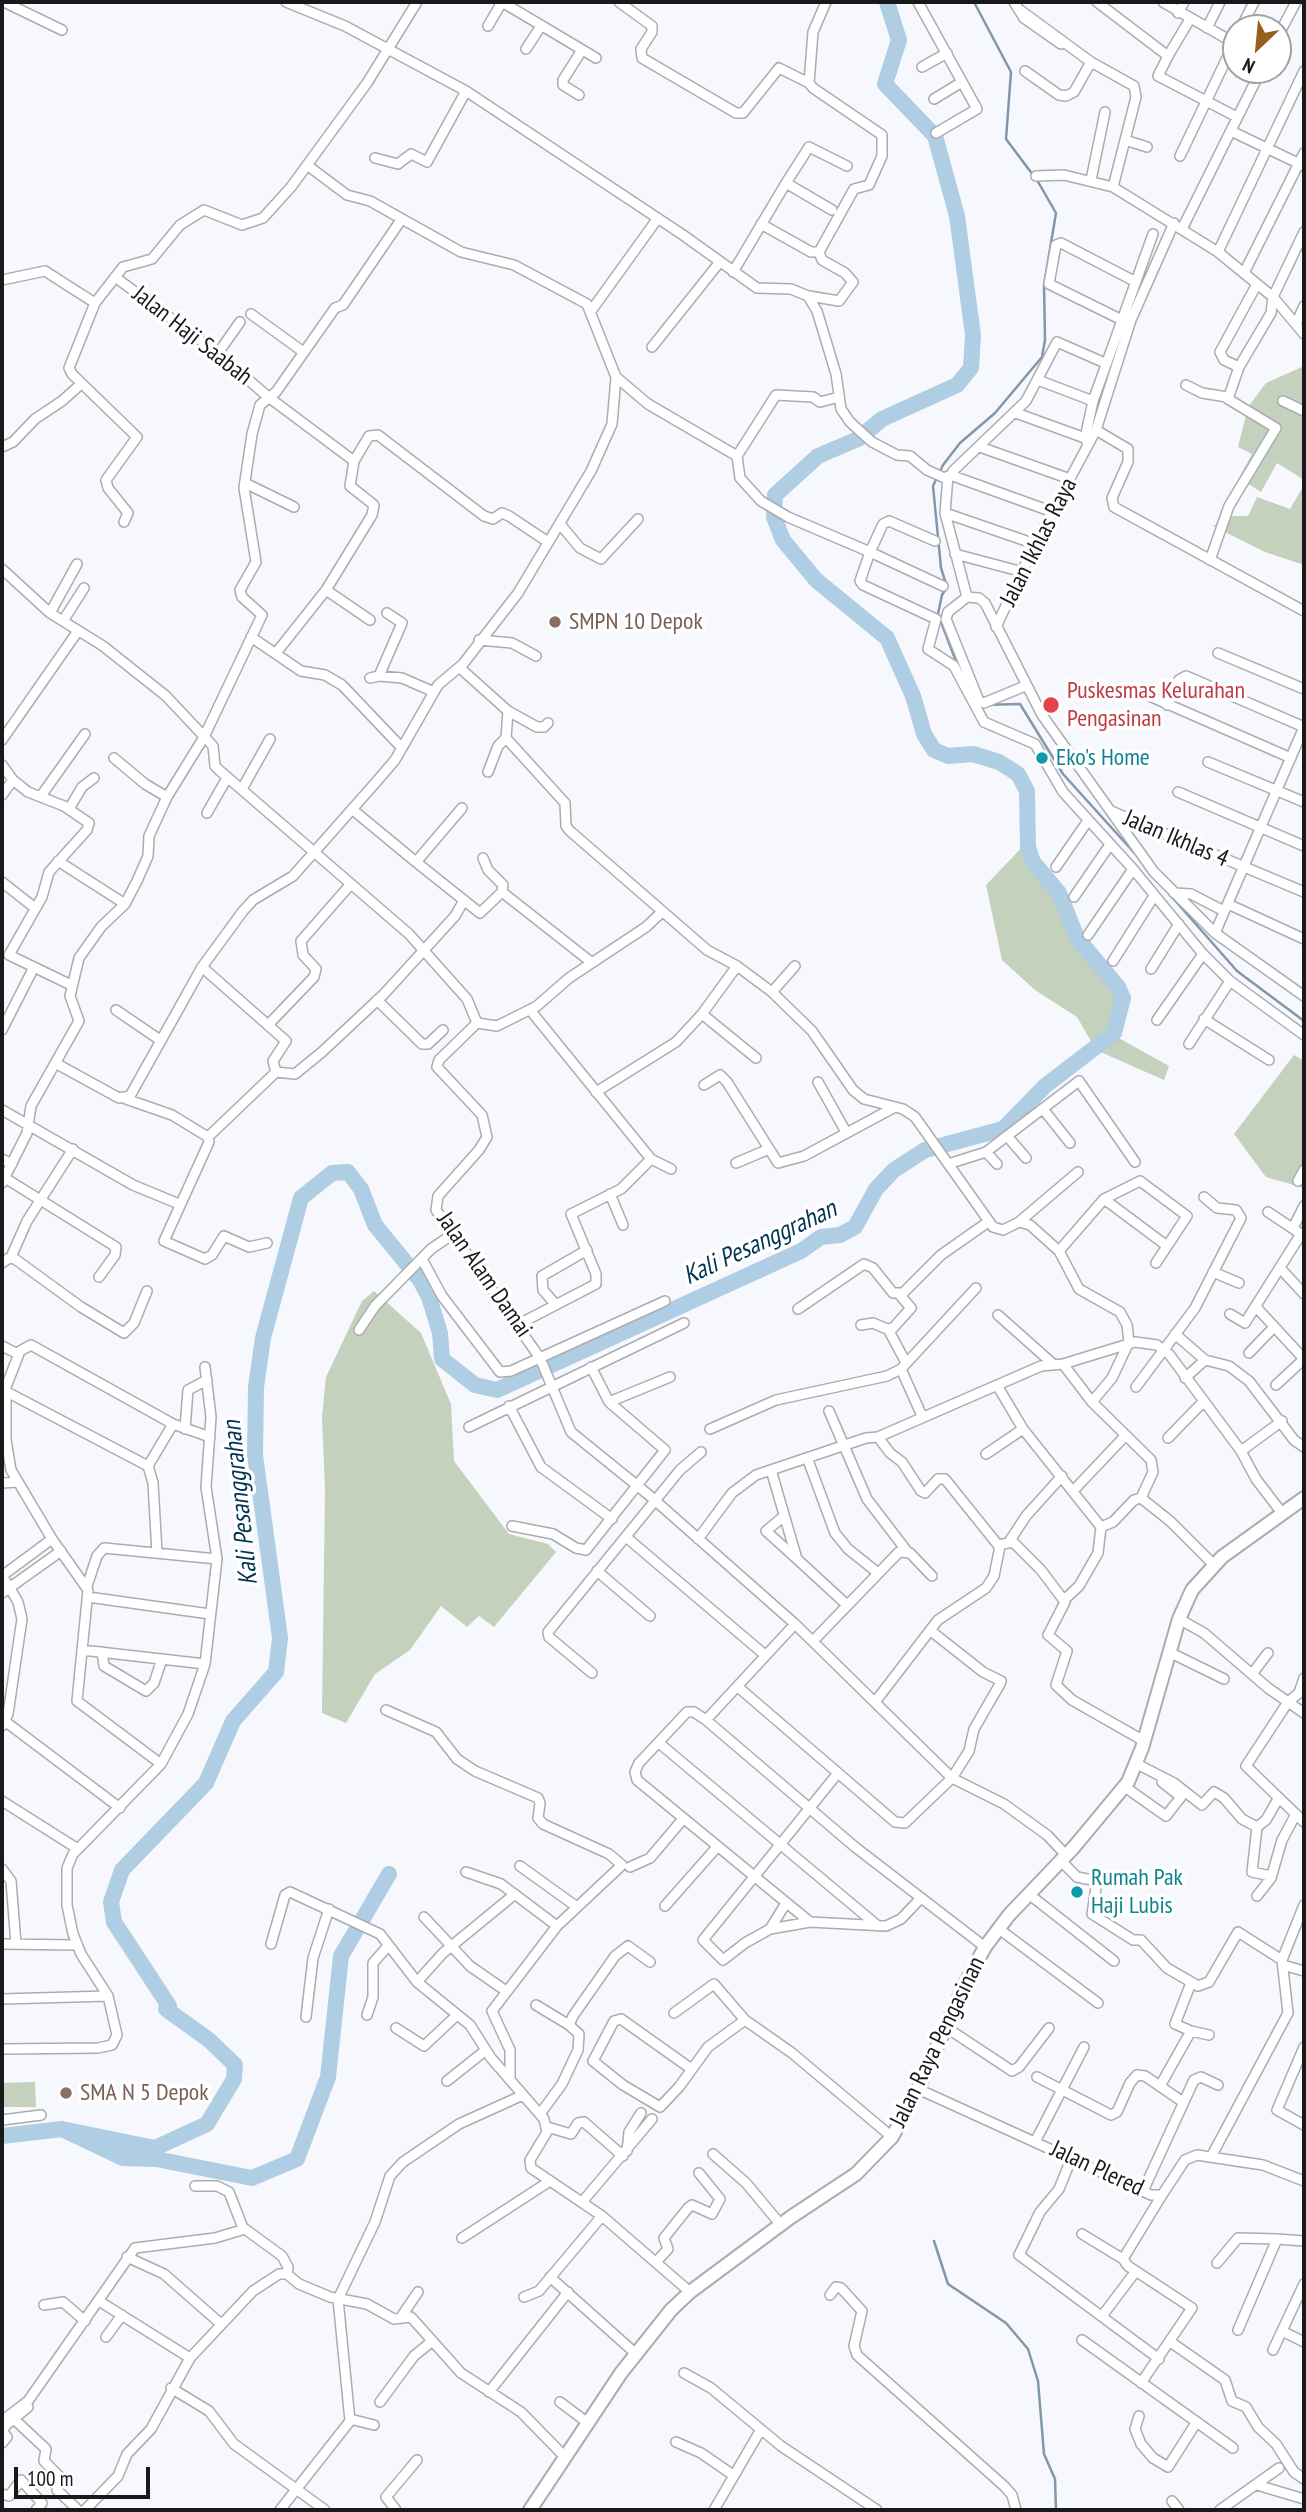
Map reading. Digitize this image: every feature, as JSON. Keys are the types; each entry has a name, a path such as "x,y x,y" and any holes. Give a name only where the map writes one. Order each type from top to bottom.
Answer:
{"main road":[{"name":"Jalan Raya Pengasinan","path":"530,2510 635,2353 664,2316 690,2292 856,2174 892,2137 918,2089 966,1982 985,1947 1125,1787 1136,1766 1179,1619 1192,1590 1213,1564 1304,1498"}],"street":[{"path":"4,2 17,4 62,30"},
{"path":"286,2 389,48 466,90 762,290 791,289 808,296 839,301 853,282 850,277 822,260 819,252 854,189 869,185 879,165 884,143 878,131 809,83 779,68 743,113 736,113 642,58 641,49 652,32 652,26 619,2"},
{"path":"124,522 128,513 108,488 106,480 137,437 72,374 69,364 95,303 126,265 152,259 180,225 206,209 242,225 260,219 307,165 389,48 417,2"},
{"path":"488,26 502,2 596,58"},
{"path":"809,83 813,32 826,2"},
{"path":"918,2 977,106 976,112 936,134"},
{"path":"1097,2 1168,56"},
{"path":"1163,2 1178,13 1222,36"},
{"path":"1178,13 1184,2"},
{"path":"1207,28 1220,2"},
{"path":"1295,3 1304,9"},
{"path":"1017,6 1091,62 1134,86 1136,97 1113,187"},
{"path":"1190,19 1158,76 1237,117"},
{"path":"526,49 541,26"},
{"path":"579,95 563,85 563,80 582,50"},
{"path":"922,67 947,53"},
{"path":"1025,71 1059,95 1066,96 1074,92 1091,62"},
{"path":"1180,156 1222,67"},
{"path":"1218,252 1304,71"},
{"path":"934,99 962,82"},
{"path":"1182,229 1254,84"},
{"path":"375,158 398,164 411,154 427,162 466,90"},
{"path":"1091,180 1105,112"},
{"path":"1231,131 1302,165"},
{"path":"1125,140 1147,147"},
{"path":"733,272 809,147 847,166"},
{"path":"1244,272 1302,165 1304,153"},
{"path":"126,1099 135,1089 202,967 248,904 287,881 353,810 402,748 446,676 460,667 526,581 609,433 616,407 616,377 591,311 585,302 505,262 466,254 370,201 347,195 307,165"},
{"path":"1036,176 1064,175 1113,187 1174,223 1244,272 1273,297 1304,334"},
{"path":"786,183 832,210"},
{"path":"591,311 658,218"},
{"path":"99,1277 115,1255 116,1247 3,1180 28,1123 31,1106 79,1021 71,999 74,969 87,944 125,904 146,864 146,842 167,797 204,737 262,615 242,597 240,590 256,562 257,554 250,532 245,483 254,425 260,405 267,396 276,392 302,351 335,308 343,305 401,220"},
{"name":"Jalan Ikhlas Raya","path":"1174,223 1131,320 1096,430 1086,442 996,627 1042,715 1154,872 1214,933 1304,996"},
{"path":"761,224 811,252 819,252"},
{"path":"1227,397 1239,367 1271,313 1273,297 1304,232"},
{"path":"1016,413 1086,442 1093,401 1105,363 1153,234"},
{"path":"1122,320 1049,284 1056,245 1061,243 1136,282"},
{"path":"652,347 719,263"},
{"path":"2,280 46,271 95,303"},
{"name":"Jalan Haji Saabah","path":"115,277 218,353 267,396 354,461"},
{"path":"1239,367 1224,360 1220,352 1257,284"},
{"path":"808,296 817,311 841,409 854,427 872,442 897,455 910,456 928,470 1053,512"},
{"path":"1296,324 1304,306"},
{"path":"251,314 302,351"},
{"path":"218,353 240,323"},
{"path":"967,597 945,513 948,477 957,465 1016,413 1038,380 1052,347 1061,341 1105,363"},
{"path":"616,377 648,404 737,456"},
{"path":"1038,380 1093,401"},
{"path":"2,447 13,442 35,419 62,401 81,383"},
{"path":"1186,385 1202,393 1227,397 1276,428 1229,506 1210,560"},
{"path":"839,397 820,402 813,397 776,395 737,456 740,478 761,501 788,517 943,586"},
{"path":"1283,401 1304,411"},
{"path":"1096,430 1128,449 1128,462 1112,498 1114,507 1304,611"},
{"path":"276,653 326,590 374,510 371,503 351,486 354,461 369,436 378,435 484,516 493,519 502,513 548,542"},
{"path":"980,447 1070,479"},
{"path":"245,483 294,508"},
{"path":"945,513 1035,544"},
{"path":"560,524 580,548 601,559 638,519"},
{"path":"935,541 889,520 883,524 860,581 863,585 936,619 928,645 934,656 954,666 984,722 1028,739 1039,750 1063,792 1087,822 1133,869 1203,954 1230,981 1304,1035"},
{"path":"956,554 1023,572"},
{"path":"50,613 77,564"},
{"path":"2,569 50,613 103,646 166,696 213,746 215,766 227,778 243,789 424,950 467,999 476,1024 496,1026 530,1010 591,962 646,927 662,912"},
{"path":"63,621 84,588"},
{"path":"326,590 370,620"},
{"path":"996,627 985,603 979,598 967,597 948,612 946,620 979,701 984,703 1025,686"},
{"path":"387,613 402,623 375,677 408,679 434,692"},
{"path":"2,740 78,631"},
{"path":"251,637 301,671 325,675 342,685 402,748"},
{"path":"479,640 512,643 536,656"},
{"path":"1218,653 1304,689"},
{"path":"460,667 508,711 537,727 544,727 548,723"},
{"path":"1167,705 1179,680 1186,676 1304,727 1214,933"},
{"path":"1147,695 1292,755 1304,755"},
{"path":"488,772 498,746 506,737 508,711"},
{"path":"41,796 85,734"},
{"path":"506,737 565,803 566,826 570,831 707,950 737,966 772,992 812,1031 853,1090 864,1099 895,1107 915,1117 988,1222 1000,1230 1019,1222 1078,1172"},
{"path":"243,789 270,740"},
{"path":"114,758 145,785 167,797"},
{"path":"1208,762 1304,802"},
{"path":"2,765 13,780 28,792 69,809 88,822 89,827 49,872 35,908 9,955 33,969 71,985"},
{"path":"69,809 82,787 94,778"},
{"path":"207,813 227,778"},
{"path":"2,795 13,780"},
{"path":"1178,792 1304,846"},
{"path":"416,862 462,808"},
{"path":"353,810 463,902 480,913 502,892 503,885 488,870 483,858"},
{"name":"Jalan Ikhlas 4","path":"1109,810 1304,892"},
{"path":"1056,867 1087,822"},
{"path":"1074,897 1109,846"},
{"path":"58,861 125,904"},
{"path":"1088,935 1133,869"},
{"path":"2,882 35,908"},
{"path":"268,1025 314,977 316,970 303,955 301,941 350,885"},
{"path":"502,892 591,962"},
{"path":"1174,892 1191,894 1304,939"},
{"path":"1113,961 1154,896"},
{"path":"276,1072 293,1075 299,1072 377,1000 455,916 463,902"},
{"path":"1151,969 1179,924"},
{"path":"1157,1020 1203,954"},
{"path":"596,1092 667,1049 702,1014 737,966"},
{"path":"202,967 287,1043 273,1061 276,1072"},
{"path":"772,992 794,967"},
{"path":"2,1030 33,969"},
{"path":"1189,1044 1230,981"},
{"path":"377,1000 422,1044 428,1044 443,1030"},
{"path":"116,1010 160,1040"},
{"path":"530,1010 651,1159 671,1169"},
{"path":"702,1014 756,1058"},
{"path":"1204,1019 1269,1060"},
{"name":"Jalan Alam Damai","path":"476,1024 444,1055 437,1067 475,1107 488,1130 479,1150 436,1201 436,1210 519,1324 541,1362 571,1432 646,1493 795,1624 952,1778 1004,1804 1046,1835 1077,1877 1097,1881 1093,1914 1133,1940 1141,1940 1163,1965 1191,1983"},
{"path":"57,1064 141,1107 167,1113 208,1137"},
{"path":"267,1243 249,1247 224,1236 212,1255 205,1259 164,1241 199,1164 208,1137 276,1072"},
{"path":"704,1085 720,1075 734,1092 778,1163 804,1156 895,1107"},
{"path":"948,1164 986,1152 1079,1080 1135,1162"},
{"path":"818,1082 846,1132"},
{"path":"1042,1109 1070,1143"},
{"path":"2,1111 28,1123 133,1185 179,1204"},
{"path":"1007,1136 1026,1158"},
{"path":"2,1263 12,1257 18,1237 73,1149"},
{"path":"736,1163 769,1149"},
{"path":"986,1152 997,1164"},
{"path":"2,1159 12,1164"},
{"path":"519,1324 596,1284 596,1274 571,1214 629,1182 651,1159"},
{"path":"1298,1181 1304,1170"},
{"path":"1059,1251 1104,1199 1134,1182 1146,1184 1187,1216 1156,1263"},
{"path":"610,1194 624,1225"},
{"path":"1136,1387 1195,1308 1241,1216 1236,1210 1217,1208 1204,1197"},
{"path":"1104,1199 1167,1246"},
{"path":"1230,1314 1245,1323 1256,1308 1299,1233 1304,1206"},
{"path":"1268,1212 1299,1233"},
{"path":"900,1294 941,1255 988,1222"},
{"path":"1019,1222 1030,1225 1059,1251 1079,1289 1120,1312 1127,1325 1129,1342 1112,1378 1092,1402"},
{"path":"359,1330 375,1306 422,1259 453,1234"},
{"path":"556,1305 543,1290 542,1276 587,1250"},
{"path":"12,1257 124,1333 131,1329 138,1317 147,1291"},
{"path":"422,1259 442,1296 500,1372 541,1362 665,1301"},
{"path":"798,1309 866,1264 890,1290 900,1294 911,1308 888,1329"},
{"path":"1280,1268 1304,1294"},
{"path":"1213,1272 1239,1283"},
{"path":"710,1429 776,1400 887,1376 903,1365 976,1288"},
{"path":"1256,1308 1304,1359 1276,1385"},
{"path":"999,1315 1052,1363"},
{"path":"470,1427 549,1384 592,1367 684,1323"},
{"path":"861,1325 873,1323 888,1329 922,1416"},
{"path":"1250,1353 1274,1328"},
{"path":"1175,1334 1205,1360 1221,1362 1239,1372 1282,1421 1294,1440 1304,1447"},
{"path":"698,1539 738,1487 771,1470 878,1437 970,1394 998,1387 1052,1363 1063,1364 1129,1342 1150,1343 1163,1348 1241,1451 1256,1479 1282,1513"},
{"path":"87,1586 52,1539 17,1482 8,1451 5,1391 18,1354 26,1345 35,1347 173,1424 210,1437"},
{"path":"2,1346 18,1354"},
{"path":"1185,1378 1205,1360"},
{"path":"1063,1364 1092,1402 1145,1452 1154,1468 1140,1498 1134,1500 1112,1522 1101,1527"},
{"path":"2,2049 98,2048 112,2045 117,2035 108,1996 76,1945 67,1905 66,1875 69,1861 78,1849 161,1763 188,1714 205,1664 217,1559 206,1487 211,1397 205,1367"},
{"path":"592,1367 610,1402 665,1450 626,1536 548,1634 592,1674"},
{"path":"610,1402 670,1377"},
{"path":"185,1429 188,1390 207,1381"},
{"path":"998,1387 1023,1429 1101,1527 1098,1553 1079,1586 1064,1600 1048,1635 1067,1651 1056,1685 1072,1700 1144,1741"},
{"path":"5,1391 148,1466 153,1483 157,1553"},
{"path":"1168,1438 1203,1402"},
{"path":"509,1406 541,1467 612,1519"},
{"path":"829,1411 867,1499 906,1550 932,1576"},
{"path":"1241,1451 1282,1421"},
{"path":"148,1466 173,1424"},
{"path":"986,1454 1023,1429"},
{"path":"1073,1491 1126,1435"},
{"path":"878,1437 890,1453 902,1462 923,1493 938,1479 945,1479 1004,1544 1035,1563 1064,1600"},
{"path":"512,1526 553,1534 576,1548 586,1550 612,1519 701,1452"},
{"path":"808,1460 835,1534 848,1549 878,1573"},
{"path":"771,1470 797,1559"},
{"path":"876,1702 938,1620 985,1590 994,1576 1004,1544 1062,1476"},
{"path":"2,1483 17,1482"},
{"path":"1140,1498 1170,1521 1213,1564"},
{"path":"784,1516 766,1531 847,1605"},
{"path":"626,1536 765,1655"},
{"path":"52,1539 2,1575 20,1607 22,1628 4,1724 120,1808"},
{"path":"161,1763 79,1704 75,1694 88,1597 87,1586 97,1556 104,1548 217,1559"},
{"path":"813,1641 896,1554 906,1550"},
{"path":"2,1593 61,1551"},
{"path":"597,1571 650,1616"},
{"path":"88,1597 210,1614"},
{"path":"1179,1619 1204,1633 1304,1713"},
{"path":"706,1720 795,1624"},
{"path":"738,1687 895,1822 908,1822 952,1778 969,1751 974,1729 996,1697 1001,1681 978,1668 931,1631"},
{"path":"82,1650 205,1664"},
{"path":"102,1652 104,1665 146,1691 154,1683 162,1659"},
{"path":"1169,1652 1224,1679"},
{"path":"1252,1674 1268,1653"},
{"path":"1304,1678 1299,1693 1287,1702 1246,1763 1249,1771 1304,1822"},
{"path":"386,1710 436,1732 457,1759 475,1771 538,1798 538,1818 543,1824 621,1863 618,1870 557,1926 491,2013 510,2050 510,2079"},
{"path":"810,1922 644,1788 635,1776 639,1763 687,1712 694,1712 706,1720 920,1899 985,1947"},
{"path":"659,1743 878,1926"},
{"path":"1136,1766 1174,1783 1202,1805 1214,1792 1242,1819 1257,1827"},
{"path":"1125,1787 1166,1816 1181,1797 1136,1766"},
{"path":"838,1773 811,1810 780,1843 703,1939 723,1960 770,1929 810,1922 878,1926 895,1922 920,1899"},
{"path":"1271,1876 1252,1872 1257,1827 1266,1821 1278,1799"},
{"path":"2,1801 78,1849"},
{"path":"1257,1896 1271,1876 1284,1836 1296,1814"},
{"path":"630,1867 650,1858 683,1819"},
{"path":"665,1906 718,1847"},
{"path":"520,1866 577,1907"},
{"path":"2,1869 12,1881 16,1944"},
{"path":"466,1872 501,1884 557,1926"},
{"path":"271,1944 287,1893 329,1909 380,1934 417,1982 470,2025 486,2050 540,2114 547,2127 570,2134 579,2123 584,2122 625,2154"},
{"path":"417,1982 451,1946 515,1894"},
{"path":"1031,1895 1114,1961"},
{"path":"770,1929 786,1903"},
{"path":"1211,2157 1288,2013 1282,1962 1304,1905"},
{"path":"306,2017 311,1966 329,1909"},
{"path":"424,1917 479,1974 506,1991"},
{"path":"999,1929 1098,2003"},
{"path":"1209,2035 1191,2031 1172,2022 1191,1983 1202,1986 1209,1982 1238,1931 1282,1962 1304,1971"},
{"path":"2,1944 76,1945"},
{"path":"367,2015 373,1997 373,1963 388,1946"},
{"path":"569,2025 575,2011 622,1948 635,1949 650,1962"},
{"path":"674,2013 714,1984 745,2020 792,2053 892,2137"},
{"path":"2,1999 108,1996"},
{"path":"536,2005 579,2034 578,2050 562,2084 540,2114"},
{"path":"396,2028 424,2046 457,2015"},
{"path":"690,2068 621,2019 614,2021 593,2061 622,2085 660,2107 717,2039 745,2020"},
{"path":"947,2028 1012,2071 1019,2067 1049,2028"},
{"path":"1160,2086 1191,2031"},
{"path":"1036,2140 1084,2046"},
{"path":"1304,2047 1277,2110 1304,2125"},
{"path":"447,2081 486,2050"},
{"path":"1037,2077 1113,2115 1135,2077 1145,2076 1183,2102"},
{"path":"1143,2191 1196,2078 1203,2078 1217,2085"},
{"name":"Jalan Plered","path":"918,2089 1036,2140 1143,2191 1162,2195 1185,2160 1196,2155 1263,2165 1304,2181"},
{"path":"280,2510 299,2489 350,2419 338,2299 378,2216 387,2182 396,2168 459,2124 523,2095"},
{"path":"625,2154 629,2132 641,2113"},
{"path":"2,2120 41,2115"},
{"path":"583,2201 652,2119"},
{"path":"547,2127 529,2166 603,2216 690,2292"},
{"path":"713,2154 746,2183 781,2225"},
{"path":"1072,2157 1059,2189 1040,2213 1019,2255 1159,2359"},
{"path":"656,2262 668,2249 664,2238 688,2208 692,2205 712,2214 720,2199 699,2173"},
{"path":"461,2238 550,2181"},
{"path":"195,2186 217,2186 229,2192 245,2229 282,2256 288,2267 287,2274"},
{"path":"1123,2259 1162,2195"},
{"path":"524,2297 534,2295 603,2216"},
{"path":"3,2422 15,2420 40,2390 127,2258 138,2247 206,2239 245,2229"},
{"path":"1082,2234 1192,2306 1192,2311 1172,2343 1141,2383"},
{"path":"1217,2263 1238,2238 1304,2241"},
{"path":"1238,2330 1277,2239"},
{"path":"127,2258 164,2274 221,2324"},
{"path":"1102,2316 1136,2271"},
{"path":"85,2510 118,2476 127,2454 151,2429 171,2388 190,2358 264,2281 279,2274 287,2274 299,2284 338,2299 367,2304 394,2319 401,2317 415,2320 431,2342 461,2373 521,2412 566,2458"},
{"path":"551,2277 590,2310 601,2326 635,2353"},
{"path":"1273,2350 1304,2284"},
{"path":"830,2295 836,2287 841,2288 862,2311 854,2346 857,2355 1004,2486 1012,2495 1016,2510"},
{"path":"401,2317 418,2292"},
{"path":"489,2392 568,2292"},
{"path":"99,2301 190,2358"},
{"path":"44,2305 65,2303 85,2321"},
{"path":"106,2337 122,2315"},
{"path":"1282,2331 1304,2342"},
{"path":"1082,2340 1233,2448"},
{"path":"380,2402 414,2356 431,2342"},
{"path":"1172,2343 1225,2380 1232,2401 1246,2407 1258,2427 1276,2444 1294,2472 1304,2479"},
{"path":"684,2373 711,2388 760,2431 877,2510"},
{"path":"171,2388 209,2411 234,2444 325,2510"},
{"path":"2,2443 7,2437 3,2432 3,2422 40,2390"},
{"path":"560,2402 588,2423"},
{"path":"1139,2416 1135,2429 1141,2444 1153,2458 1168,2467 1196,2423"},
{"path":"350,2419 374,2425"},
{"path":"15,2420 46,2449 44,2461 61,2478 57,2490 78,2510"},
{"path":"714,2510 760,2431"},
{"path":"676,2442 701,2453 733,2475"},
{"path":"396,2510 386,2498 417,2460"},
{"path":"1220,2510 1279,2468"},
{"path":"2,2494 9,2496 21,2480 42,2503 36,2510"},
{"path":"1257,2484 1304,2499"},
{"path":"1174,2510 1172,2501 1179,2510"}],"green space":[{"path":"1304,366 1304,480 1277,463 1261,492 1239,478 1252,454 1238,447 1248,407 1266,383"},
{"path":"1304,485 1304,565 1265,552 1213,526 1229,516 1248,516 1257,497 1290,509"},
{"path":"1028,841 1031,864 1058,887 1084,947 1114,983 1125,1010 1115,1036 1169,1066 1164,1080 1096,1050 1077,1017 1035,990 1002,960 986,885"},
{"path":"1294,1055 1304,1061 1304,1188 1266,1177 1234,1134"},
{"path":"374,1291 421,1333 451,1404 454,1461 509,1534 548,1544 556,1552 494,1627 479,1616 467,1627 441,1606 410,1650 375,1674 346,1723 322,1713 325,1489 322,1417 326,1377 362,1301"},
{"path":"35,2082 36,2107 2,2107 2,2083"}],"waterway":[{"name":"Kali Pesanggrahan","path":"62,2129 155,2148 207,2124 234,2079 235,2065 209,2040 166,2009 169,2006 114,1922 111,1902 122,1870 206,1783 233,1721 276,1672 280,1638 255,1455 256,1387 263,1338 301,1198 332,1173 348,1172 361,1189 375,1225 420,1280 429,1297 440,1333 442,1359 475,1385 497,1390 801,1251 821,1237 840,1235 855,1227 876,1189 894,1170 925,1150 1003,1129 1045,1086 1114,1033 1123,998 1118,987 1077,938 1059,893 1033,862 1028,847 1027,791 1018,774 999,762 973,754 948,756 934,750 924,734 913,696 887,638 816,580 783,540 774,517 775,495 818,456 858,439 882,419 957,385 971,368 973,335 957,216 935,136 885,84 899,40 887,2"},
{"path":"974,2 1011,72 1006,139 1033,175"},
{"path":"957,664 938,614 942,595 947,587 941,568 933,486 943,465 960,443 995,413 1042,357 1045,340 1044,285 1056,213 1037,180"},
{"path":"981,705 1020,704 1063,774 1138,857"},
{"path":"1165,889 1237,971 1304,1021"},
{"path":"2,2136 62,2129 123,2158 156,2159 252,2178 297,2159 328,2077 341,1956 389,1874"},
{"path":"934,2241 948,2284 1006,2323 1028,2349 1038,2381 1044,2454 1055,2479 1056,2510"}],"place":[{"name":"SMPN 10 Depok","path":"555,622"},
{"name":"Puskesmas Kelurahan Pengasinan","path":"1051,705"},
{"name":"Eko's Home","path":"1042,758"},
{"name":"Rumah Pak Haji Lubis","path":"1077,1892"},
{"name":"SMA N 5 Depok","path":"66,2093"}]}
